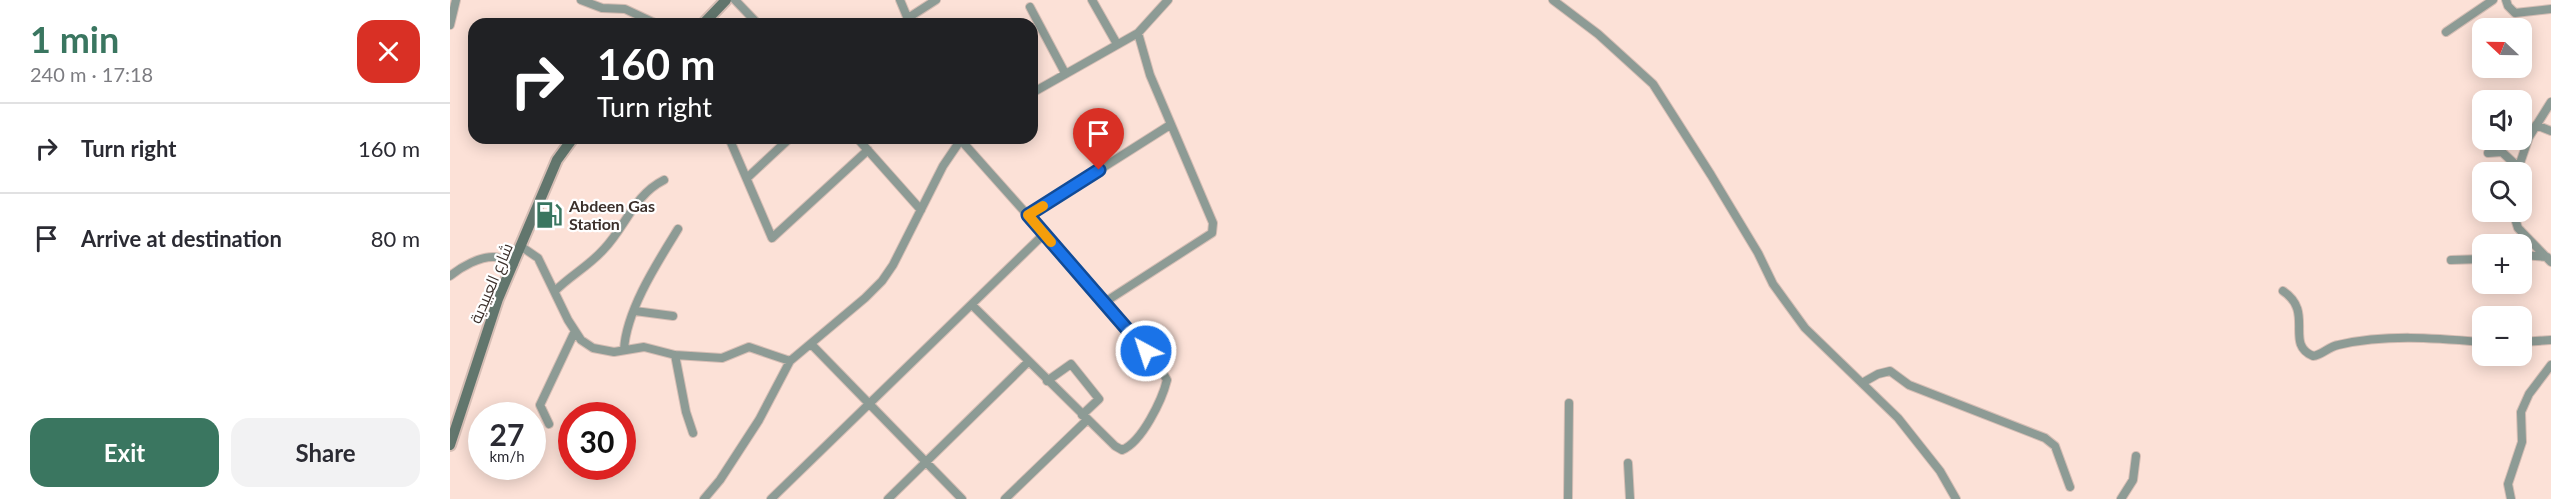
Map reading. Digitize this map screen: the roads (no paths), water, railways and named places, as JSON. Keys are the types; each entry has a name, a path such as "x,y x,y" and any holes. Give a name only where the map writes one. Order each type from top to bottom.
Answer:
{"main road":[{"path":"709,18 726,0"},
{"name":"شارع العبيدية","path":"450,445 483,342 557,160 569,144"}],"street":[{"path":"450,25 456,0"},
{"path":"581,0 602,8 626,9 645,18"},
{"path":"735,0 752,18"},
{"path":"900,0 908,18"},
{"path":"913,18 936,0"},
{"path":"1092,0 1117,44"},
{"path":"1154,0 1160,10"},
{"path":"1038,89 1138,33 1168,0"},
{"path":"1553,0 1598,34 1653,84 1758,253 1773,284 1805,328 1898,418 1940,471 1956,499"},
{"path":"2446,32 2493,0"},
{"path":"2506,0 2515,13 2551,9"},
{"path":"1030,7 1036,18"},
{"path":"1038,22 1065,73"},
{"path":"1105,302 1212,233 1214,223 1150,75 1138,33"},
{"path":"2521,162 2529,137 2551,102"},
{"path":"1028,215 1170,125"},
{"path":"2536,125 2551,131"},
{"path":"732,144 772,238 868,150"},
{"path":"747,178 784,144"},
{"path":"862,144 921,210"},
{"path":"704,499 720,480 759,420 790,361 882,281 903,248 943,166 957,144"},
{"path":"966,144 1105,302 1160,368 1167,380 1152,416 1129,447 1122,450 1115,446 972,304"},
{"path":"2488,153 2502,152 2511,162"},
{"path":"555,291 568,278 591,264 607,246 644,194 664,180"},
{"path":"2516,222 2518,228 2549,260"},
{"path":"624,350 625,332 657,264 678,229"},
{"path":"771,499 1044,234"},
{"path":"522,248 538,258 575,331 581,340 593,348 614,352 644,347 675,355 722,358 749,347 790,361"},
{"path":"450,276 460,268 482,259 495,257 514,264"},
{"path":"2532,257 2549,260"},
{"path":"2451,260 2472,259"},
{"path":"2283,291 2294,300 2298,308 2300,344 2307,354 2313,356 2337,345 2374,339 2410,337 2472,341"},
{"path":"635,310 673,316"},
{"path":"549,423 540,405 575,331"},
{"path":"2532,341 2551,340"},
{"path":"811,344 962,499"},
{"path":"675,355 686,411 693,433"},
{"path":"888,499 1028,362"},
{"path":"1005,499 1085,418 1099,399 1071,364 1047,381"},
{"path":"2511,499 2508,484 2522,442 2521,412 2529,394 2551,365"},
{"path":"1862,383 1878,374 1890,371 1909,385 2045,438 2055,446 2070,487"},
{"path":"1568,499 1569,403"},
{"path":"2121,499 2133,480 2136,456"},
{"path":"1628,463 1630,499"},
{"path":"1011,493 1019,499"}],"place":[{"name":"Abdeen Gas Station","path":"549,215"}]}
